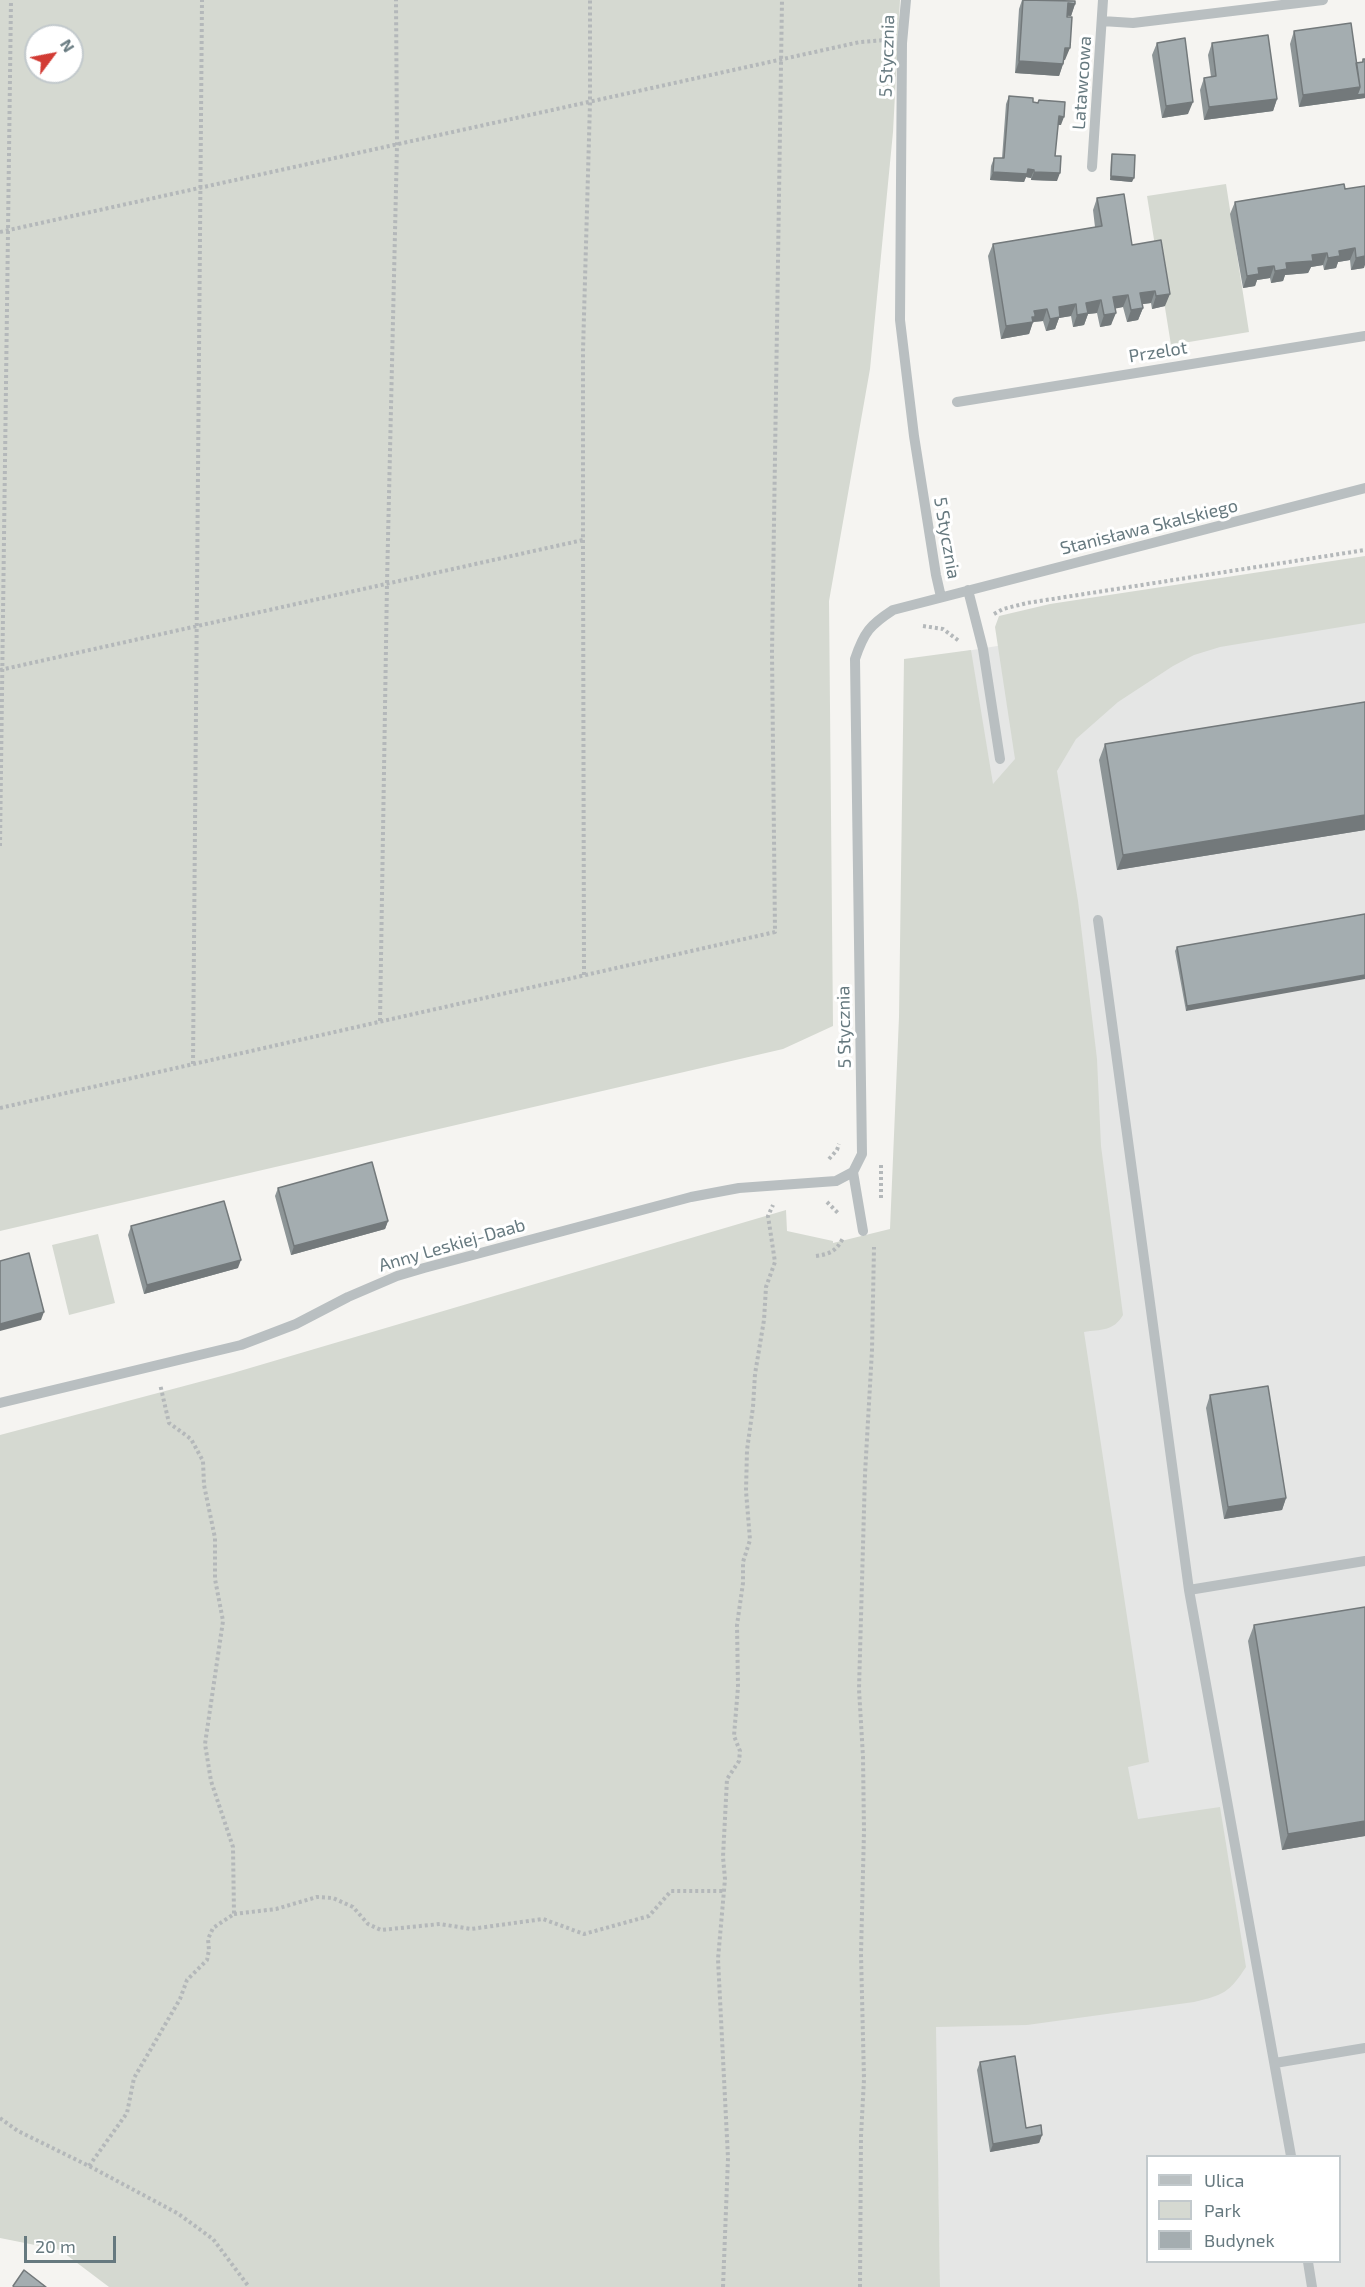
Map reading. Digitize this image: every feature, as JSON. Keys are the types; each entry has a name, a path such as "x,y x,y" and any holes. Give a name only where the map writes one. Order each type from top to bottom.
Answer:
{"street":[{"name":"5 Stycznia","path":"853,1172 861,1154 855,659 863,636 877,620 894,610 941,597 914,436 900,320 903,40 906,0"},
{"name":"Latawcowa","path":"1092,167 1103,0"},
{"path":"1102,21 1133,23 1323,0"},
{"name":"Przelot","path":"957,402 1365,336"},
{"name":"Stanisława Skalskiego","path":"941,597 1365,488"},
{"path":"968,590 983,649 1000,759"},
{"path":"1098,920 1189,1590 1291,2155"},
{"path":"853,1172 863,1231"},
{"name":"Anny Leskiej-Daab","path":"0,1403 242,1345 296,1324 348,1297 397,1276 424,1268 691,1197 739,1188 836,1181 853,1172"},
{"path":"1189,1590 1365,1561"},
{"path":"1275,2063 1365,2048"},
{"path":"1308,2263 1312,2287"}],"path":[{"path":"0,846 11,0"},
{"path":"193,1064 202,0"},
{"path":"380,1021 397,145 396,0"},
{"path":"584,975 583,351 591,103 590,0"},
{"path":"0,1108 775,932 772,653 782,0"},
{"path":"0,232 860,42 903,40"},
{"path":"1,669 583,540"},
{"path":"955,637 1003,609 1027,603 1365,550"},
{"path":"920,626 927,625 943,629 955,637 965,649"},
{"path":"881,1157 881,1205"},
{"path":"723,2287 728,2158 718,1959 724,1891 726,1785 727,1779 739,1761 740,1751 734,1736 738,1687 737,1625 743,1583 743,1562 750,1540 746,1491 747,1450 755,1374 764,1320 766,1287 775,1262 768,1216 774,1202 788,1196 799,1183"},
{"path":"826,1201 839,1214 843,1224"},
{"path":"843,1231 843,1237"},
{"path":"860,2287 861,2136 864,2079 861,1954 864,1831 859,1689 873,1250 877,1239"},
{"path":"156,1365 169,1423 191,1440 203,1461 204,1485 215,1538 215,1579 223,1621 205,1744 211,1781 233,1847 234,1914"},
{"path":"89,2166 127,2113 135,2078 180,1999 187,1980 207,1960 208,1939 213,1929 234,1914 276,1909 317,1897 333,1898 353,1907 368,1924 381,1930 440,1924 471,1929 543,1919 584,1934 649,1916 671,1891 724,1891"},
{"path":"0,2118 18,2131 177,2213 213,2239 249,2287"}],"shaded area":[{"path":"1365,587 1365,2287 940,2287 910,660"}],"green space":[{"path":"0,0 900,0 893,132 870,369 829,601 833,1026 783,1049 0,1231"},
{"path":"1226,184 1249,332 1171,345 1147,196"},
{"path":"1365,556 1365,623 1220,647 1194,655 1118,702 1076,739 1057,771 1078,901 1097,1059 1101,1146 1123,1315 1111,1327 1084,1332 1149,1762 1128,1767 1138,1819 1220,1807 1246,1967 1235,1982 1219,1995 1194,2002 1027,2025 936,2027 940,2287 109,2287 60,2250 0,2238 0,1435 233,1373 786,1210 787,1231 833,1241 833,1243 890,1229 899,1017 904,659 971,650 993,784 1015,759 995,627 999,616 1050,604"},
{"path":"98,1234 115,1303 69,1315 52,1245"}],"building":[{"path":"1023,0 1075,1 1075,4 1068,3 1067,17 1072,17 1070,48 1065,48 1063,64 1019,61"},
{"path":"1351,23 1360,87 1303,95 1294,31"},
{"path":"1268,35 1277,99 1209,107 1204,78 1216,76 1212,43"},
{"path":"1185,38 1193,102 1166,106 1157,43"},
{"path":"1365,59 1365,94 1357,95 1360,87 1356,63 1363,62"},
{"path":"1009,96 1033,98 1033,102 1038,103 1039,100 1065,102 1064,117 1059,116 1055,156 1061,156 1060,173 1034,172 1028,169 1027,174 993,172 994,158 1004,158"},
{"path":"1112,154 1135,155 1134,178 1111,176"},
{"path":"1344,184 1345,189 1365,186 1365,256 1356,258 1355,248 1339,251 1340,256 1328,258 1327,253 1312,255 1313,261 1286,263 1287,269 1275,271 1274,266 1258,268 1259,274 1247,276 1235,202"},
{"path":"1124,194 1132,245 1161,240 1170,294 1156,296 1155,291 1140,293 1143,308 1131,310 1128,295 1113,297 1116,313 1104,315 1101,300 1086,303 1088,313 1077,315 1076,304 1059,307 1060,317 1050,319 1047,309 1034,311 1033,322 1006,326 993,244 1102,226 1097,198"},
{"path":"1365,702 1365,815 1123,855 1105,744"},
{"path":"1365,914 1365,975 1187,1006 1177,947"},
{"path":"372,1162 388,1221 294,1246 278,1188"},
{"path":"224,1201 241,1260 147,1285 131,1226"},
{"path":"29,1253 44,1312 0,1324 0,1261"},
{"path":"1268,1386 1286,1498 1228,1507 1210,1395"},
{"path":"1365,1607 1365,1821 1288,1834 1254,1625"},
{"path":"1015,2056 1026,2128 1041,2125 1042,2135 993,2144 980,2062"},
{"path":"24,2270 46,2287 14,2287"}]}
